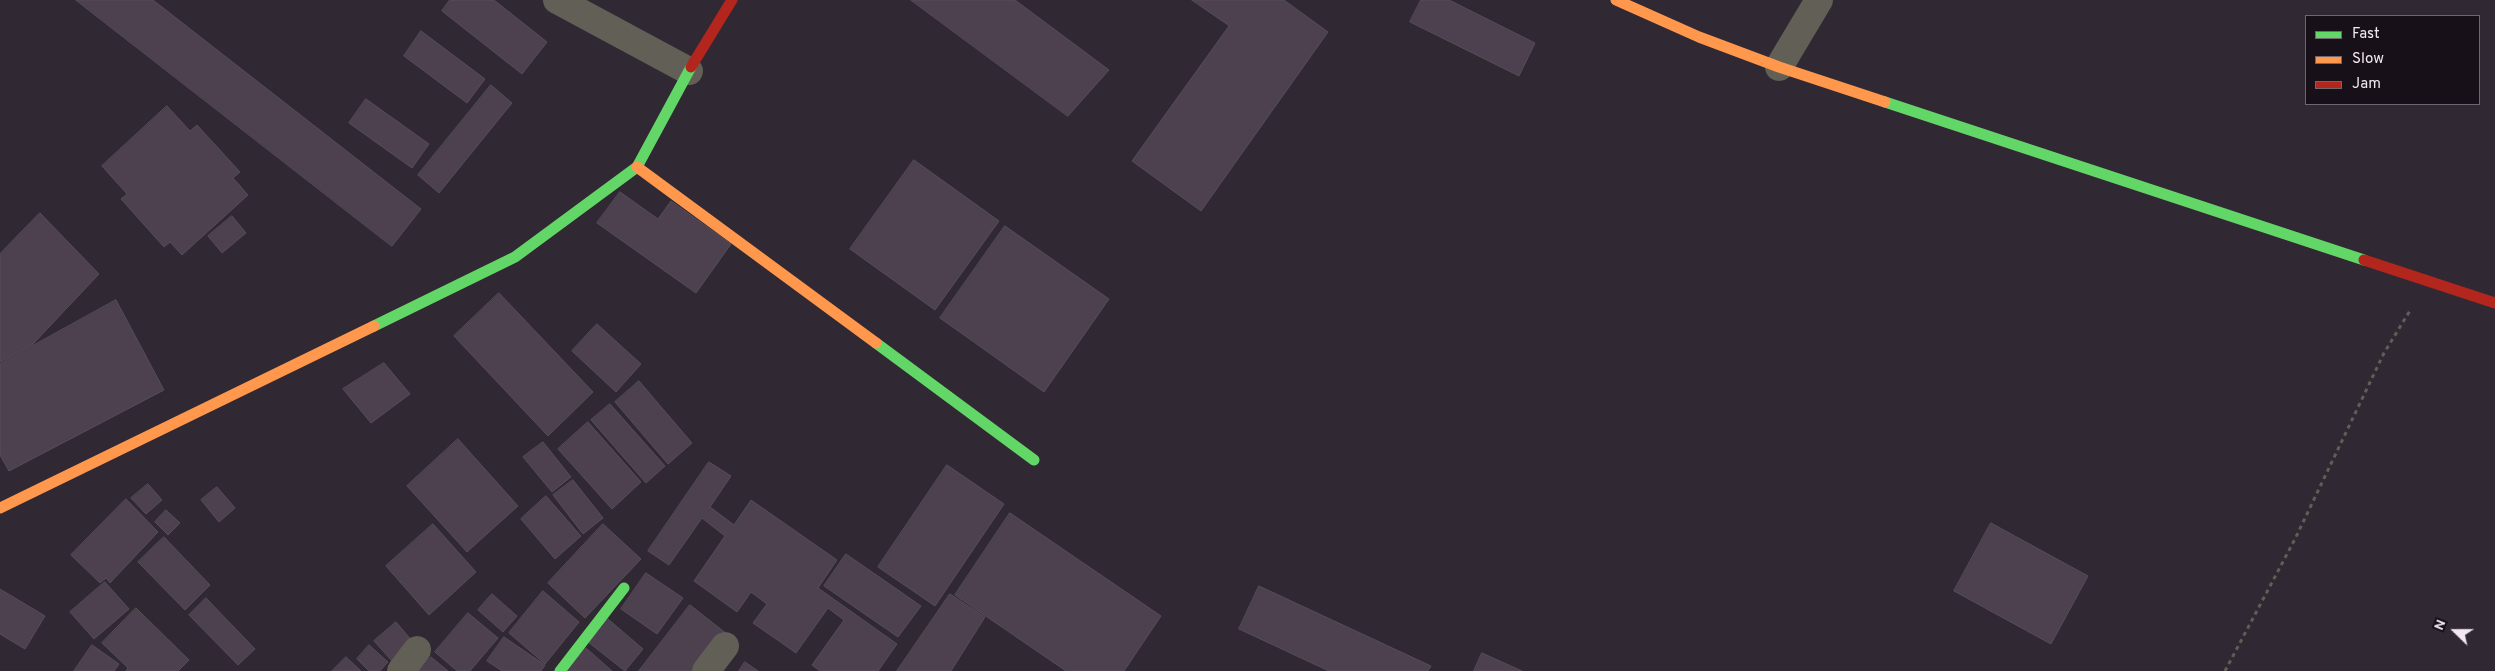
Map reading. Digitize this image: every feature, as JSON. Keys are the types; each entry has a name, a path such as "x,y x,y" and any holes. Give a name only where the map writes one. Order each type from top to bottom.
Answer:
{"street":[{"path":"557,0 689,71"},
{"path":"0,508 515,258 637,167 689,71 732,0"},
{"path":"1616,0 1699,36 1780,67 2495,303"},
{"path":"1780,67 1820,0"},
{"path":"637,167 1034,460"},
{"path":"560,671 624,588"},
{"path":"706,671 725,646"}],"path":[{"path":"2225,671 2294,539 2384,353 2428,280"}],"building":[{"path":"76,0 153,0 421,209 392,246"},
{"path":"450,0 494,0 547,42 522,74 442,11"},
{"path":"911,0 1015,0 1109,70 1068,116"},
{"path":"1192,0 1284,0 1328,32 1201,211 1132,161 1229,26"},
{"path":"1421,0 1449,0 1535,43 1519,76 1410,22"},
{"path":"421,31 485,79 467,103 404,56"},
{"path":"491,85 512,103 439,193 418,175"},
{"path":"366,99 429,144 412,168 349,123"},
{"path":"167,106 190,131 197,125 240,172 233,178 248,195 182,255 170,242 164,247 121,199 127,194 102,166"},
{"path":"914,160 999,221 935,310 850,249"},
{"path":"620,192 658,219 671,201 731,244 696,293 597,223"},
{"path":"40,213 99,274 33,344 0,362 0,254"},
{"path":"232,216 246,233 222,253 208,236"},
{"path":"1005,226 1109,299 1044,392 940,318"},
{"path":"499,293 593,392 548,436 454,336"},
{"path":"116,300 164,390 9,471 0,455 0,364"},
{"path":"597,324 641,364 616,392 572,351"},
{"path":"384,363 410,394 371,423 343,389"},
{"path":"639,381 692,443 668,464 615,402"},
{"path":"610,404 665,466 646,483 591,420"},
{"path":"588,422 641,482 612,509 558,449"},
{"path":"458,439 518,506 467,552 407,486"},
{"path":"543,442 571,477 552,492 523,457"},
{"path":"709,462 731,476 710,507 734,525 751,500 837,560 818,588 897,644 878,671 820,671 812,665 844,620 828,608 796,653 753,623 767,604 751,592 737,612 694,581 725,536 702,518 669,565 648,551"},
{"path":"947,465 1004,504 935,606 878,567"},
{"path":"573,480 603,518 583,534 553,495"},
{"path":"148,484 162,500 146,514 131,498"},
{"path":"217,487 235,508 219,522 201,500"},
{"path":"546,496 581,536 555,559 521,519"},
{"path":"126,499 158,532 110,583 106,578 100,583 71,555"},
{"path":"166,510 180,523 168,535 155,522"},
{"path":"1010,513 1161,616 1124,671 1066,671 955,595"},
{"path":"1991,523 2088,576 2051,644 1954,591"},
{"path":"433,524 476,572 429,615 386,566"},
{"path":"603,524 641,559 585,618 548,583"},
{"path":"164,537 210,585 185,610 138,562"},
{"path":"846,554 921,606 898,637 824,586"},
{"path":"646,573 683,598 657,634 621,609"},
{"path":"105,582 129,609 94,639 70,612"},
{"path":"1259,586 1431,666 1428,671 1329,671 1239,629"},
{"path":"0,589 45,616 25,649 0,634"},
{"path":"543,591 579,622 545,664 509,633"},
{"path":"492,594 517,616 503,632 478,610"},
{"path":"950,594 985,617 951,671 897,671"},
{"path":"206,598 255,649 238,665 189,615"},
{"path":"690,605 727,634 699,671 639,671"},
{"path":"136,608 189,660 178,671 126,671 128,668 102,643"},
{"path":"468,613 498,638 470,671 457,671 435,652"},
{"path":"608,619 643,649 625,671 588,642"},
{"path":"396,622 413,642 392,661 374,641"},
{"path":"504,637 545,665 541,671 502,671 487,661"},
{"path":"92,645 119,664 114,671 74,671"},
{"path":"369,645 388,662 380,671 369,671 357,659"},
{"path":"586,648 612,671 567,671"},
{"path":"1482,653 1522,671 1474,671"},
{"path":"346,657 361,671 332,671"},
{"path":"431,657 448,671 419,671"},
{"path":"745,662 758,671 739,671"}],"traffic: fast":[{"path":"374,326 515,257 637,167 691,67"},
{"path":"1885,102 2364,260"},
{"path":"876,343 1034,460"},
{"path":"560,671 624,588"}],"traffic: slow":[{"path":"1616,0 1699,37 1779,67 1885,102"},
{"path":"637,167 876,343"},
{"path":"0,508 374,326"}],"traffic: jam":[{"path":"691,67 732,0"},
{"path":"2364,260 2495,303"}]}
